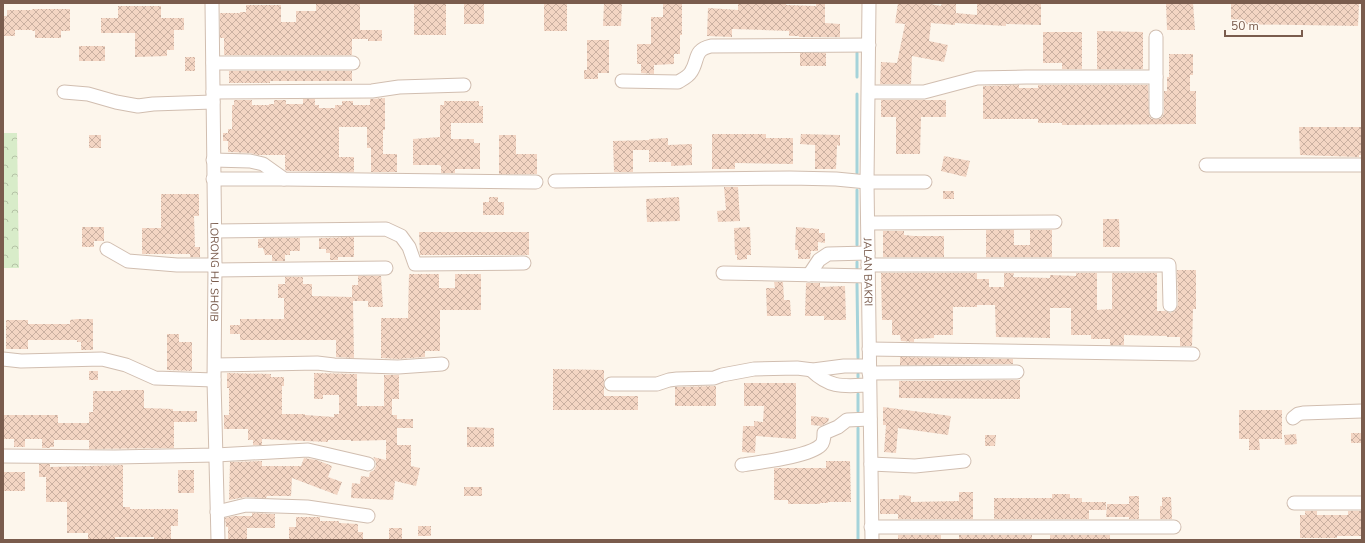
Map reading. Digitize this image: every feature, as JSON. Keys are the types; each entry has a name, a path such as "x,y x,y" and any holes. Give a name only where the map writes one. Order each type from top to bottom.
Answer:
{"street":[{"name":"LORONG HJ. SHOIB","path":"212,3 215,267 214,380 218,540"},
{"name":"JALAN BAKRI","path":"869,3 867,182 872,534"},
{"path":"1156,37 1156,112"},
{"path":"622,81 678,82 686,78 691,72 698,53 704,47 869,45"},
{"path":"213,63 353,63"},
{"path":"869,92 924,92 977,78 1156,78"},
{"path":"64,92 88,94 116,102 138,106 213,97 372,91 399,87 464,85"},
{"path":"213,160 250,161 263,164 284,180"},
{"path":"1206,165 1362,165"},
{"path":"555,181 790,178 836,179 867,182 925,182"},
{"path":"213,179 536,182"},
{"path":"868,223 1055,222"},
{"path":"214,231 386,229 401,236 408,247 415,264 524,263"},
{"path":"107,249 128,261 177,265 215,267 386,268"},
{"path":"809,275 819,260 828,254 868,265"},
{"path":"723,274 809,275 868,265 1169,265 1170,305"},
{"path":"869,349 1193,354"},
{"path":"3,359 21,361 102,359 126,365 155,378 214,380"},
{"path":"214,365 317,363 398,367 442,364"},
{"path":"611,384 657,384 677,378 714,378 754,368 797,368 811,370 844,366 869,375"},
{"path":"811,370 818,377 839,386 869,375 1017,372"},
{"path":"1293,418 1298,414 1303,413 1362,411"},
{"path":"742,465 807,453 821,445 824,440 824,433 838,428 846,420 870,420"},
{"path":"3,456 115,457 216,455 308,450 368,464"},
{"path":"871,464 915,466 964,462"},
{"path":"1294,503 1362,503"},
{"path":"217,512 246,505 307,507 368,516"},
{"path":"872,534 1174,527"}],"green space":[{"path":"3,133 17,133 19,268 3,268"}],"building":[{"path":"360,3 360,30 382,30 382,41 352,39 352,55 224,55 224,38 220,38 220,13 246,12 246,5 281,5 281,22 296,22 296,11 316,11 316,4"},
{"path":"414,3 446,3 446,35 414,35"},
{"path":"464,3 484,3 484,24 464,24"},
{"path":"544,3 567,3 567,31 544,31"},
{"path":"604,3 622,3 621,26 603,26"},
{"path":"738,3 816,6 816,3 825,3 825,23 840,24 840,37 799,37 789,36 789,31 732,29 732,37 707,36 708,8 738,10"},
{"path":"898,3 925,3 941,6 942,3 956,3 956,13 977,15 977,3 1041,3 1041,25 1006,24 1006,26 931,23 929,41 948,45 944,62 912,56 911,84 880,84 881,62 897,63 905,24 895,23"},
{"path":"1166,3 1193,3 1195,30 1167,30"},
{"path":"1231,3 1359,3 1358,26 1231,24"},
{"path":"663,4 682,4 682,35 680,35 680,54 674,54 674,64 654,65 654,74 641,73 641,64 637,64 637,44 651,44 651,17 663,17"},
{"path":"118,6 161,6 161,18 184,18 184,30 174,30 174,50 167,50 167,56 135,57 135,33 101,33 101,18 118,18"},
{"path":"70,9 70,31 61,31 61,38 35,38 35,31 32,30 15,30 15,36 3,36 3,16 7,16 7,10"},
{"path":"1097,31 1143,32 1143,69 1097,69"},
{"path":"1043,32 1082,32 1082,69 1062,69 1062,63 1043,63"},
{"path":"587,40 609,40 609,73 598,73 598,79 584,79 584,70 587,70"},
{"path":"79,46 105,46 105,61 79,61"},
{"path":"800,53 826,53 826,66 800,66"},
{"path":"1169,54 1193,54 1193,75 1190,75 1190,91 1196,91 1196,124 1062,125 1062,123 1038,123 1038,119 983,119 983,86 1019,85 1019,88 1038,88 1038,85 1148,85 1149,116 1152,119 1160,119 1164,112 1164,91 1167,91 1167,77 1169,77"},
{"path":"185,57 195,57 195,71 185,71"},
{"path":"229,71 352,71 352,81 270,81 270,83 229,83"},
{"path":"385,98 383,154 397,154 397,172 371,172 371,148 367,148 367,127 339,127 339,157 354,157 354,172 287,171 285,170 285,155 258,155 228,152 228,141 223,141 223,133 228,133 228,129 232,129 232,105 234,105 234,100 252,100 252,105 269,105 274,104 274,100 286,100 286,104 303,104 303,99 315,99 315,105 319,105 319,108 335,108 335,105 342,105 342,101 353,101 353,105 370,105 370,99"},
{"path":"881,100 946,100 946,117 921,117 920,154 896,154 896,117 881,117"},
{"path":"444,101 479,101 479,106 483,106 483,123 451,123 451,139 474,139 474,143 480,143 480,169 455,169 455,173 441,173 441,166 439,165 413,165 413,139 440,137 440,105 444,105"},
{"path":"1299,127 1362,127 1362,155 1359,155 1359,157 1300,155"},
{"path":"712,134 766,134 766,138 793,138 793,164 735,163 735,169 712,169"},
{"path":"801,134 840,135 840,146 837,145 836,169 815,169 815,145 800,144"},
{"path":"89,135 101,135 101,148 89,148"},
{"path":"499,135 516,135 516,154 537,154 537,174 499,174"},
{"path":"668,138 668,145 692,144 692,165 671,166 671,162 649,162 649,150 633,150 633,172 614,172 613,141"},
{"path":"944,156 970,161 966,177 941,171"},
{"path":"724,187 738,187 740,221 718,222 717,211 726,210"},
{"path":"943,191 954,191 954,199 943,199"},
{"path":"161,194 199,194 199,216 194,216 195,247 200,247 200,257 190,257 190,254 142,254 142,228 161,228"},
{"path":"489,197 498,197 498,202 504,202 504,215 483,215 483,202 489,202"},
{"path":"679,197 680,221 647,222 646,199"},
{"path":"1103,219 1119,219 1120,247 1103,247"},
{"path":"82,227 104,227 104,241 94,241 94,247 82,247"},
{"path":"750,227 751,255 747,255 747,259 737,260 737,255 735,255 734,228"},
{"path":"796,227 819,229 819,233 825,233 825,243 818,242 818,251 811,251 810,259 798,259 798,250 795,250"},
{"path":"986,230 1014,230 1014,245 1030,245 1030,230 1052,230 1052,257 986,257"},
{"path":"883,231 904,231 904,235 914,236 944,236 944,257 883,257"},
{"path":"419,232 529,232 529,255 420,255"},
{"path":"354,237 354,257 338,257 338,260 330,260 330,253 326,253 326,249 319,249 319,238"},
{"path":"300,238 300,251 290,251 290,255 285,255 285,261 272,261 272,255 265,255 263,248 258,248 258,239"},
{"path":"1177,270 1196,270 1196,309 1193,309 1192,346 1180,346 1180,337 1124,335 1124,345 1110,345 1110,339 1091,339 1091,335 1071,335 1071,308 1050,308 1050,338 996,337 995,305 953,307 953,335 934,335 934,338 914,339 914,342 901,341 900,335 892,335 892,320 882,320 881,273 977,273 977,279 989,279 989,287 1004,287 1004,273 1014,273 1013,277 1050,278 1050,275 1076,276 1076,273 1097,273 1097,310 1112,309 1112,273 1157,273 1157,311 1165,311 1170,313 1175,311 1178,305"},
{"path":"409,274 439,274 439,288 455,288 455,274 481,274 481,310 440,310 440,351 425,351 425,357 398,359 381,358 381,318 408,318"},
{"path":"358,276 381,276 383,307 368,307 368,301 353,301 354,358 336,357 336,340 240,340 240,334 230,334 230,325 240,325 240,319 284,319 284,298 278,298 278,284 285,284 285,277 303,277 303,284 312,284 312,296 352,297 352,285 358,285"},
{"path":"774,282 783,282 784,300 790,300 791,316 767,316 766,288 775,288"},
{"path":"806,283 820,283 820,287 845,286 846,320 824,320 824,316 805,316"},
{"path":"93,319 93,350 81,350 81,342 77,342 77,340 28,340 28,349 6,349 6,320 28,320 28,324 70,324 70,320"},
{"path":"167,334 179,334 179,342 192,342 192,371 167,370"},
{"path":"900,357 1013,359 1013,364 900,365"},
{"path":"553,369 604,370 604,396 638,396 638,410 553,410"},
{"path":"89,371 98,371 98,380 89,380"},
{"path":"227,373 271,374 271,377 284,377 284,386 282,386 282,414 305,414 334,417 334,414 339,414 339,395 323,395 323,399 314,399 314,373 357,374 357,406 384,406 384,375 399,375 399,399 392,399 392,415 397,415 397,419 413,419 413,428 397,428 397,445 411,445 411,466 420,468 416,486 395,481 393,500 351,498 352,483 360,484 361,476 369,477 370,472 374,470 376,462 373,457 386,460 386,440 328,440 328,442 262,439 262,445 253,445 253,440 248,440 248,429 224,429 224,415 229,415 229,388 227,388"},
{"path":"1020,380 1020,399 899,398 899,381"},
{"path":"744,383 796,383 796,439 756,436 755,453 742,452 743,426 754,426 754,421 763,422 764,406 744,406"},
{"path":"716,386 716,406 675,406 675,387"},
{"path":"144,390 144,408 173,409 173,411 197,411 197,422 174,422 174,448 89,449 89,440 54,440 54,447 42,448 42,439 25,439 25,447 14,447 14,439 3,439 3,415 58,415 58,423 89,423 89,412 93,412 93,391"},
{"path":"883,407 951,416 948,435 898,428 896,453 884,452 886,425 883,425"},
{"path":"1239,410 1282,410 1282,439 1259,439 1260,450 1249,450 1249,439 1239,439"},
{"path":"811,416 829,418 828,422 821,426 811,425"},
{"path":"467,427 494,428 494,447 467,447"},
{"path":"1351,433 1362,433 1362,443 1351,443"},
{"path":"1296,434 1297,444 1285,445 1284,435"},
{"path":"985,435 996,435 995,446 985,446"},
{"path":"304,458 317,460 332,466 328,477 342,482 337,495 292,478 291,496 267,496 266,498 246,497 229,500 230,462 262,461 262,466 301,466"},
{"path":"826,461 850,461 851,502 788,504 788,500 774,500 774,468 826,468"},
{"path":"39,464 50,464 50,467 123,465 123,507 130,507 130,509 178,509 178,526 171,526 171,539 154,539 154,537 115,537 115,540 88,540 88,533 67,533 67,502 46,502 46,477 39,477"},
{"path":"178,470 194,470 194,493 178,493"},
{"path":"3,472 25,472 25,491 3,491"},
{"path":"464,487 482,487 482,496 464,496"},
{"path":"959,492 973,492 973,519 898,519 898,514 880,514 880,499 899,499 899,495 911,496 911,502 959,501"},
{"path":"1052,494 1070,494 1070,498 1082,498 1082,502 1106,502 1106,510 1089,510 1089,519 994,519 994,498 1052,498"},
{"path":"1129,496 1139,496 1139,519 1129,519 1129,517 1106,517 1107,504 1129,504"},
{"path":"1162,497 1171,497 1172,519 1160,519"},
{"path":"1305,511 1317,511 1317,515 1348,515 1348,511 1362,511 1362,536 1300,538 1300,515 1305,515"},
{"path":"252,513 275,514 275,528 247,528 247,540 228,540 228,527 226,527 225,518 234,516 252,516"},
{"path":"296,517 320,517 320,521 339,521 339,523 358,524 358,532 363,532 363,540 289,540 289,527 296,527"},
{"path":"418,526 431,526 431,536 418,536"},
{"path":"389,528 402,528 402,540 389,540"},
{"path":"898,535 941,535 941,540 898,540"},
{"path":"959,535 1032,535 1032,540 959,540"},
{"path":"1050,535 1110,535 1110,540 1050,540"}],"waterway":[{"path":"857,53 857,77"},
{"path":"857,94 857,173"},
{"path":"857,190 857,245"},
{"path":"857,262 857,268"},
{"path":"857,284 858,358"},
{"path":"858,394 858,411"},
{"path":"858,428 858,540"}]}
